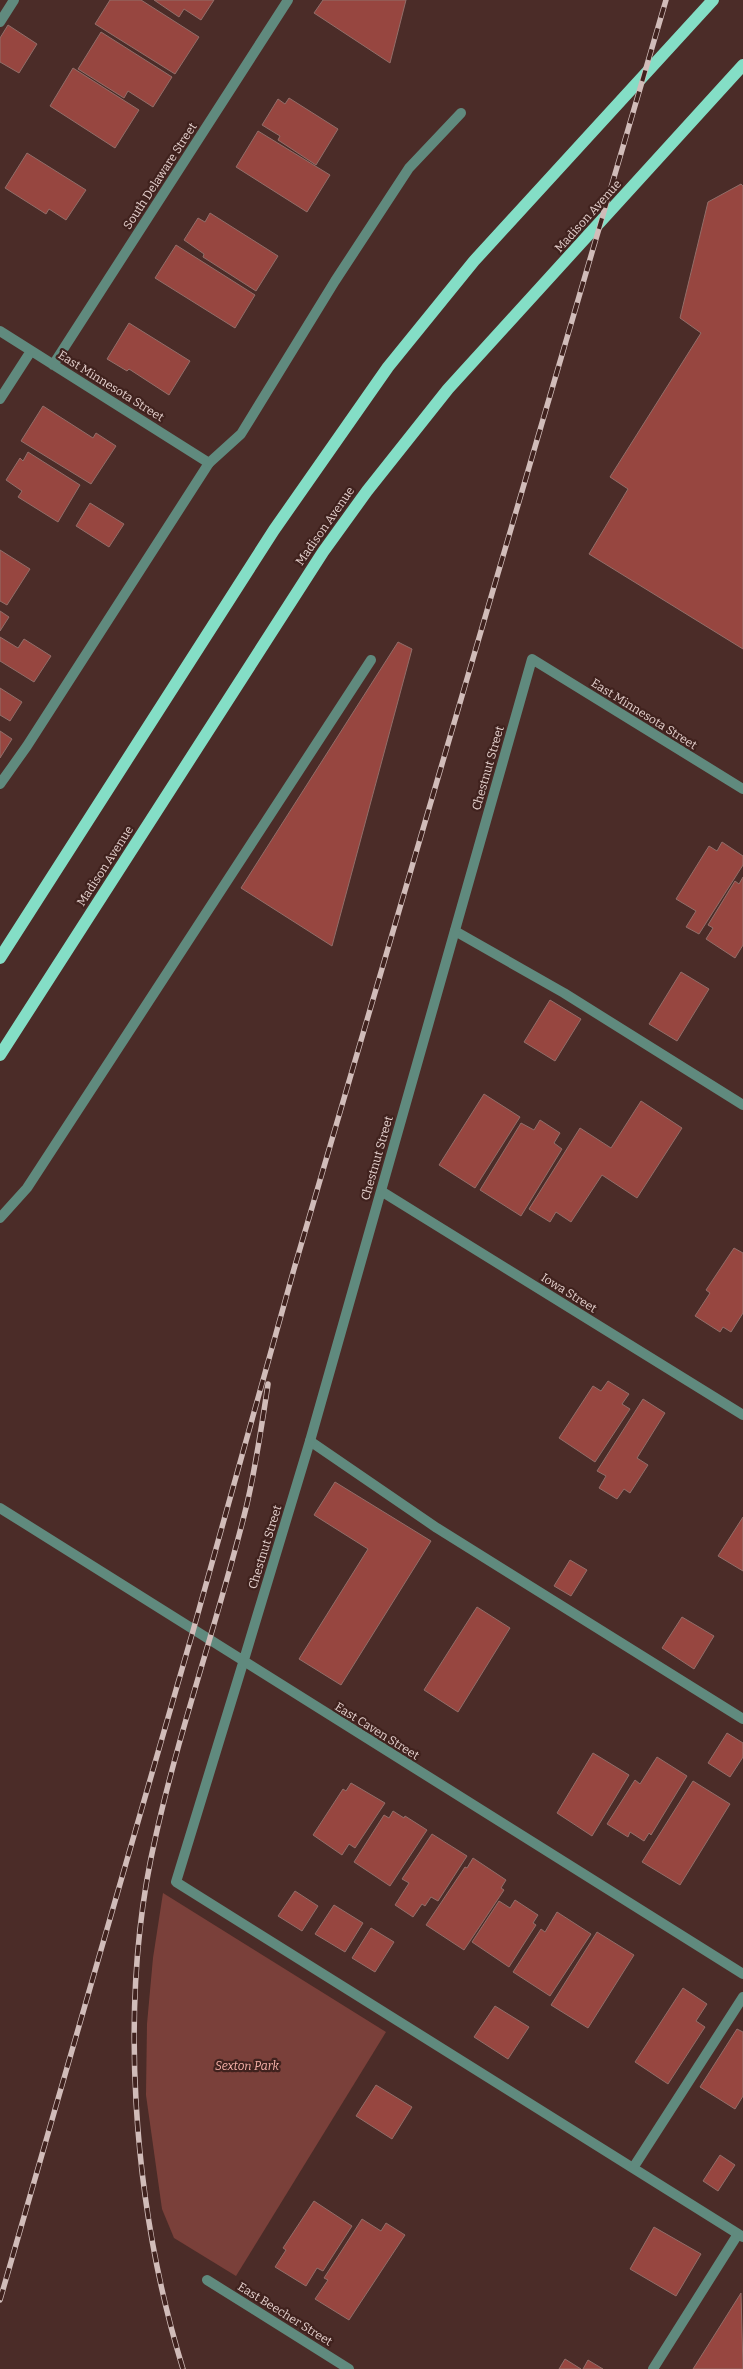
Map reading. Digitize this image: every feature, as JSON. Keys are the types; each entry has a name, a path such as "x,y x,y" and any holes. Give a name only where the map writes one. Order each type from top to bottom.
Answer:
{"main road":[{"path":"0,958 269,538 388,367 474,261 713,0"},
{"name":"Madison Avenue","path":"0,1055 307,577 367,491 461,374 743,66"}],"street":[{"path":"0,22 14,0"},
{"name":"South Delaware Street","path":"53,365 288,0"},
{"path":"0,784 27,746 209,463 241,434 335,281 409,168 461,113"},
{"name":"East Minnesota Street","path":"0,331 209,463"},
{"path":"0,399 31,350"},
{"name":"East Minnesota Street","path":"532,659 743,790"},
{"name":"Chestnut Street","path":"532,659 310,1441 176,1882 633,2168"},
{"path":"0,1218 27,1188 371,660"},
{"path":"455,931 564,993 743,1104"},
{"name":"Iowa Street","path":"381,1191 743,1415"},
{"path":"310,1441 437,1528 743,1719"},
{"name":"East Caven Street","path":"0,1508 243,1663 743,1974"},
{"path":"653,2369 741,2235 633,2168 743,1997"},
{"name":"East Beecher Street","path":"207,2280 349,2369"}],"green space":[{"name":"Sexton Park","path":"163,1893 386,2032 236,2276 174,2238 162,2209 146,2095 147,2024 153,1958"}],"building":[{"path":"110,0 141,0 199,37 175,74 95,24"},
{"path":"154,0 214,0 201,20 184,9 179,17"},
{"path":"323,0 406,0 390,63 314,13"},
{"path":"8,25 37,44 19,73 0,62 0,38"},
{"path":"101,32 172,77 153,107 128,91 124,98 78,69"},
{"path":"73,68 139,110 115,148 50,106"},
{"path":"289,98 338,129 316,165 278,140 280,136 262,125 278,99 285,104"},
{"path":"258,131 330,175 307,212 236,167"},
{"path":"27,153 86,190 66,220 49,209 46,214 5,188"},
{"path":"741,184 743,186 743,649 589,554 628,489 610,477 701,333 680,318 708,202"},
{"path":"210,213 278,256 256,291 203,257 204,254 184,240 198,218 205,222"},
{"path":"176,245 255,295 235,328 155,278"},
{"path":"129,323 190,361 169,395 129,369 127,371 107,359"},
{"path":"43,406 93,438 96,433 116,446 91,484 21,441"},
{"path":"28,452 80,485 58,522 18,497 22,491 6,480 20,458 23,461"},
{"path":"90,503 124,524 109,547 76,526"},
{"path":"0,550 30,569 7,605 0,601"},
{"path":"0,611 9,617 0,631"},
{"path":"0,637 18,648 24,639 51,656 34,682 0,661"},
{"path":"398,642 412,649 332,946 241,888"},
{"path":"0,688 22,702 10,721 0,715"},
{"path":"0,731 12,739 0,758"},
{"path":"722,842 743,856 743,865 699,934 686,927 696,911 676,899 709,846 717,851"},
{"path":"743,877 743,945 735,958 706,939 713,928 708,925 735,881 739,884"},
{"path":"681,972 709,989 677,1041 649,1024"},
{"path":"550,1000 581,1019 555,1061 524,1042"},
{"path":"484,1094 520,1117 475,1188 439,1165"},
{"path":"641,1101 682,1128 637,1198 602,1175 571,1222 556,1212 550,1222 529,1209 580,1128 611,1148"},
{"path":"540,1120 560,1133 554,1143 562,1149 521,1216 480,1190 521,1123 534,1130"},
{"path":"734,1248 743,1253 743,1313 731,1332 723,1327 720,1332 695,1316 710,1293 706,1290"},
{"path":"608,1381 629,1394 622,1404 630,1409 595,1462 559,1438 593,1386 601,1391"},
{"path":"643,1399 665,1413 637,1458 648,1465 630,1493 624,1489 617,1499 599,1488 606,1476 597,1471"},
{"path":"335,1482 431,1541 341,1685 299,1659 368,1549 314,1515"},
{"path":"743,1517 743,1571 718,1556"},
{"path":"570,1560 587,1570 571,1596 554,1586"},
{"path":"477,1607 510,1628 458,1712 424,1690"},
{"path":"682,1617 714,1636 694,1669 662,1648"},
{"path":"727,1733 743,1743 743,1757 730,1777 708,1763"},
{"path":"593,1753 629,1775 592,1836 557,1813"},
{"path":"657,1757 687,1776 651,1835 649,1833 644,1841 630,1832 628,1837 607,1824 635,1780 640,1784"},
{"path":"693,1781 730,1804 680,1885 642,1862"},
{"path":"351,1783 385,1803 355,1848 349,1844 342,1855 313,1835 343,1789 346,1791"},
{"path":"393,1811 427,1830 390,1886 354,1862 384,1815 389,1818"},
{"path":"432,1834 467,1856 438,1901 431,1897 425,1906 422,1904 413,1917 395,1905 409,1883 402,1879"},
{"path":"473,1858 506,1880 501,1888 504,1890 464,1950 426,1925"},
{"path":"295,1891 318,1906 302,1931 278,1916"},
{"path":"515,1900 538,1915 533,1923 536,1925 509,1967 472,1942 499,1901 510,1908"},
{"path":"334,1905 363,1923 345,1952 315,1934"},
{"path":"557,1912 591,1934 550,1996 513,1972 541,1929 545,1932"},
{"path":"371,1928 394,1942 375,1972 352,1958"},
{"path":"597,1932 634,1955 588,2028 551,2005"},
{"path":"683,1988 707,2004 696,2021 705,2027 668,2084 635,2062"},
{"path":"495,2006 529,2027 508,2059 474,2037"},
{"path":"737,2029 743,2032 743,2096 735,2109 700,2087"},
{"path":"376,2085 412,2107 392,2139 356,2116"},
{"path":"720,2155 735,2165 718,2191 703,2181"},
{"path":"314,2201 352,2226 323,2271 317,2268 306,2286 275,2267 286,2250 283,2248"},
{"path":"362,2219 381,2231 386,2223 405,2235 349,2320 315,2299 328,2280 324,2278"},
{"path":"654,2227 701,2254 676,2296 630,2269"},
{"path":"741,2293 743,2369 693,2369"},
{"path":"565,2359 581,2369 559,2369"},
{"path":"588,2360 603,2369 583,2369"}],"railway":[{"path":"0,2300 193,1631 294,1269 666,0"},
{"path":"183,2369 166,2306 152,2240 142,2172 136,2103 134,2034 137,1966 144,1899 156,1835 177,1752 247,1504 268,1384"}]}
